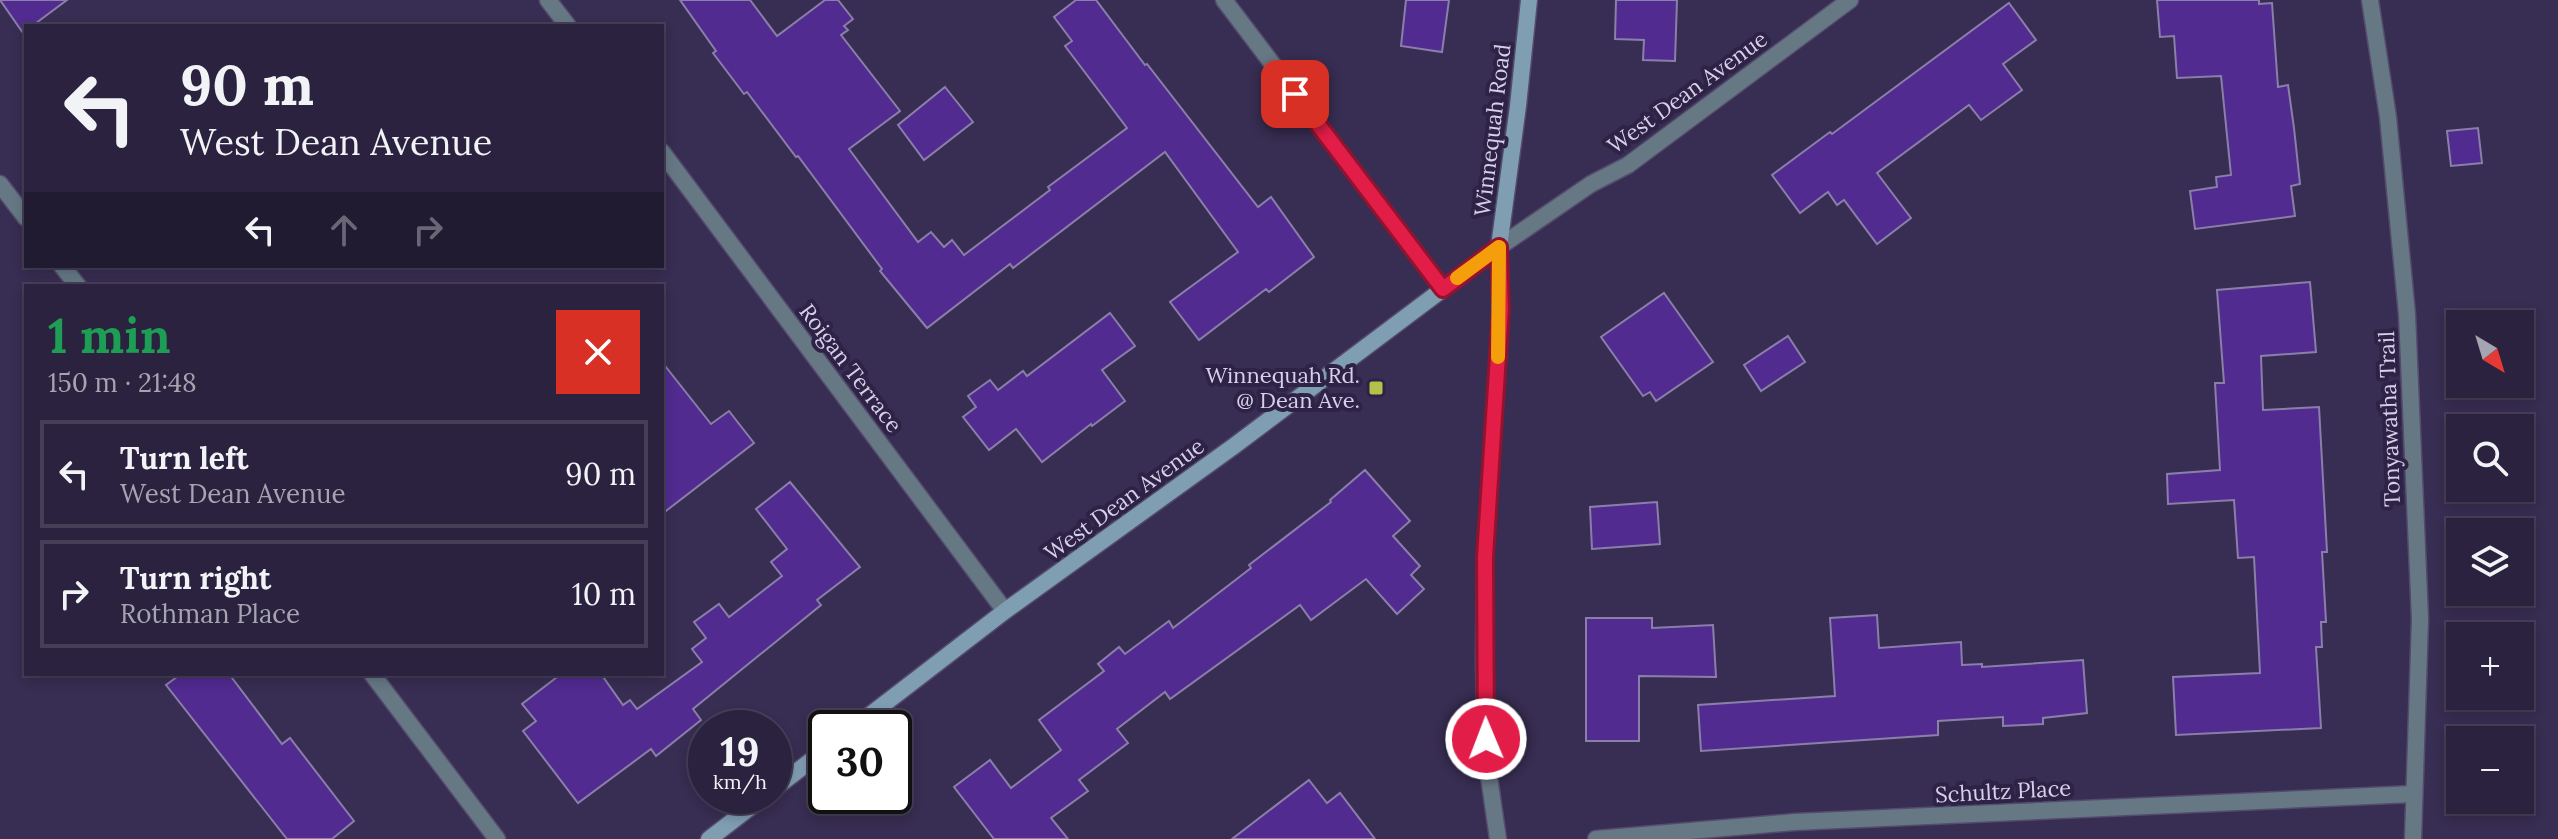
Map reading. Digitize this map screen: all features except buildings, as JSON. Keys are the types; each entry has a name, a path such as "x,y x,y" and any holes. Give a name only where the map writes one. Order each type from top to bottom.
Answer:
{"street":[{"path":"548,0 566,24"},
{"path":"1224,0 1443,289"},
{"name":"Winnequah Road","path":"1498,839 1487,763 1485,557 1501,309 1499,247 1529,0"},
{"name":"West Dean Avenue","path":"876,710 1005,611 1234,446 1499,247 1591,184 1628,165 1850,0"},
{"name":"Tonyawatha Trail","path":"2370,0 2388,117 2407,314 2420,619 2413,839"},
{"name":"Roigan Terrace","path":"664,155 1005,611"},
{"path":"0,184 24,215"},
{"path":"64,268 76,284"},
{"path":"374,676 497,839"},
{"path":"792,775 808,763"},
{"name":"Schultz Place","path":"1596,839 1795,822 2413,794"},
{"path":"709,839 742,814"}],"slow traffic":[{"path":"1457,278 1499,247 1501,309 1498,357"}],"place":[{"name":"Winnequah Rd. @ Dean Ave.","path":"1376,388"}],"route":[{"path":"1295,94 1443,289 1499,247 1501,309 1485,557 1486,739"}]}
